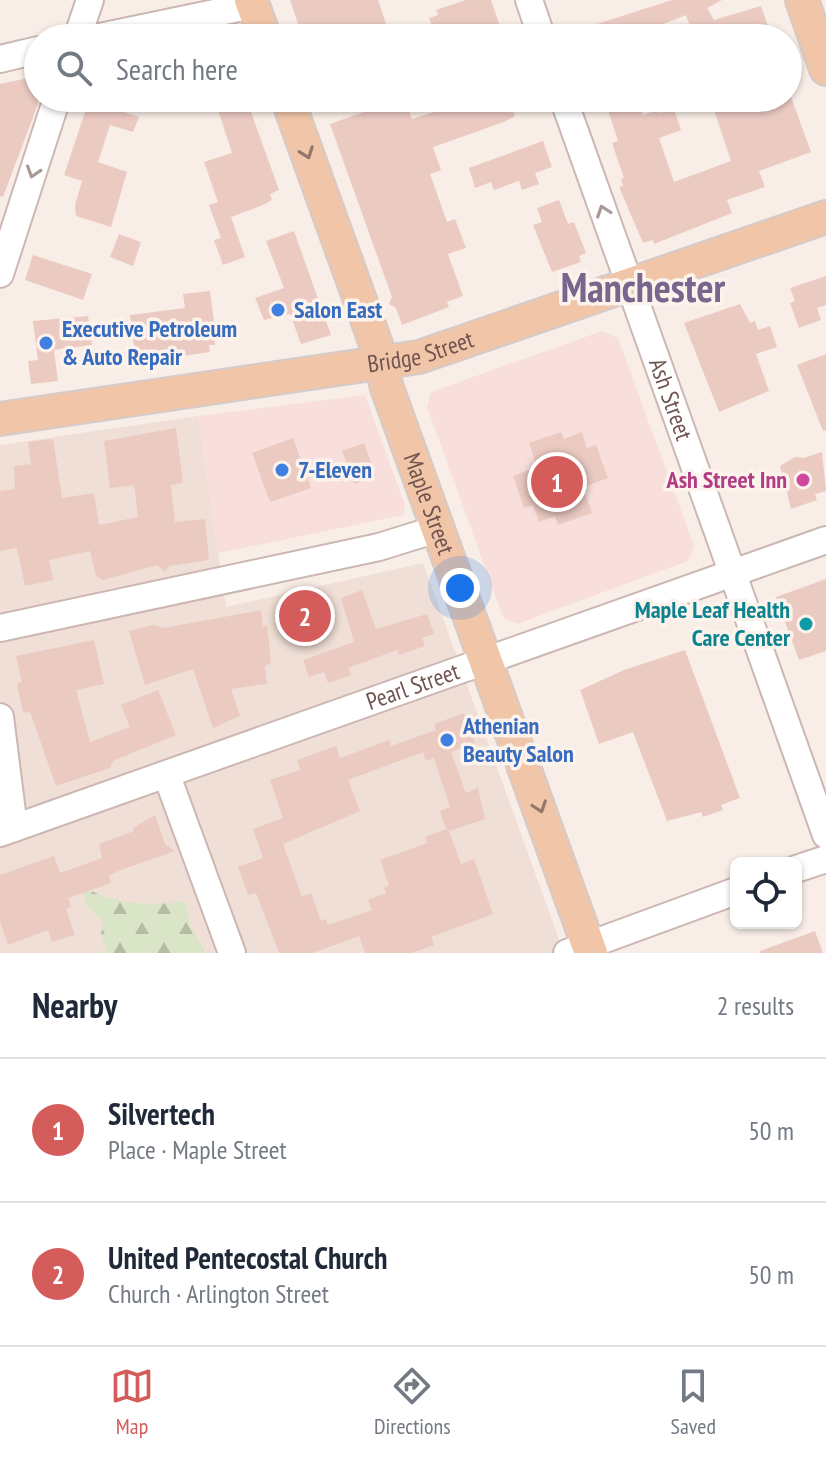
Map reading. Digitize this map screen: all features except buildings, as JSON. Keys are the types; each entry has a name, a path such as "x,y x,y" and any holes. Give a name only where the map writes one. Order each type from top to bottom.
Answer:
{"main road":[{"path":"802,0 826,69"},
{"path":"252,3 260,24"},
{"name":"Maple Street","path":"292,112 488,661 582,950"},
{"name":"Bridge Street","path":"0,419 381,365 451,348 826,217"}],"street":[{"path":"82,24 90,0"},
{"path":"529,0 537,24"},
{"path":"158,24 252,3"},
{"path":"0,59 24,53"},
{"path":"0,274 52,112"},
{"name":"Ash Street","path":"568,112 826,835"},
{"path":"0,628 379,547 440,528"},
{"name":"Pearl Street","path":"7,830 167,776 826,540"},
{"path":"0,717 7,830"},
{"path":"167,776 232,953"},
{"path":"802,867 826,859"},
{"path":"582,950 730,893"}],"shaded area":[{"path":"602,331 618,338 694,546 688,561 517,624 503,617 427,407 431,392"},
{"path":"365,395 405,505 404,515 218,553 198,416"},
{"path":"198,416 226,607 423,563 564,953 0,953 0,445"}],"green space":[{"path":"82,890 135,903 185,901 191,927 204,949 202,953 107,953 101,933 104,923 87,907"}],"place":[{"name":"Salon East","path":"278,310"},
{"name":"Executive Petroleum & Auto Repair","path":"46,343"},
{"name":"7-Eleven","path":"282,470"},
{"name":"Ash Street Inn","path":"803,480"},
{"name":"Silvertech","path":"557,482"},
{"name":"United Pentecostal Church","path":"305,616"},
{"name":"Maple Leaf Health Care Center","path":"806,624"},
{"name":"Athenian Beauty Salon","path":"447,740"}],"district":[{"name":"Manchester","path":"643,288"}]}
